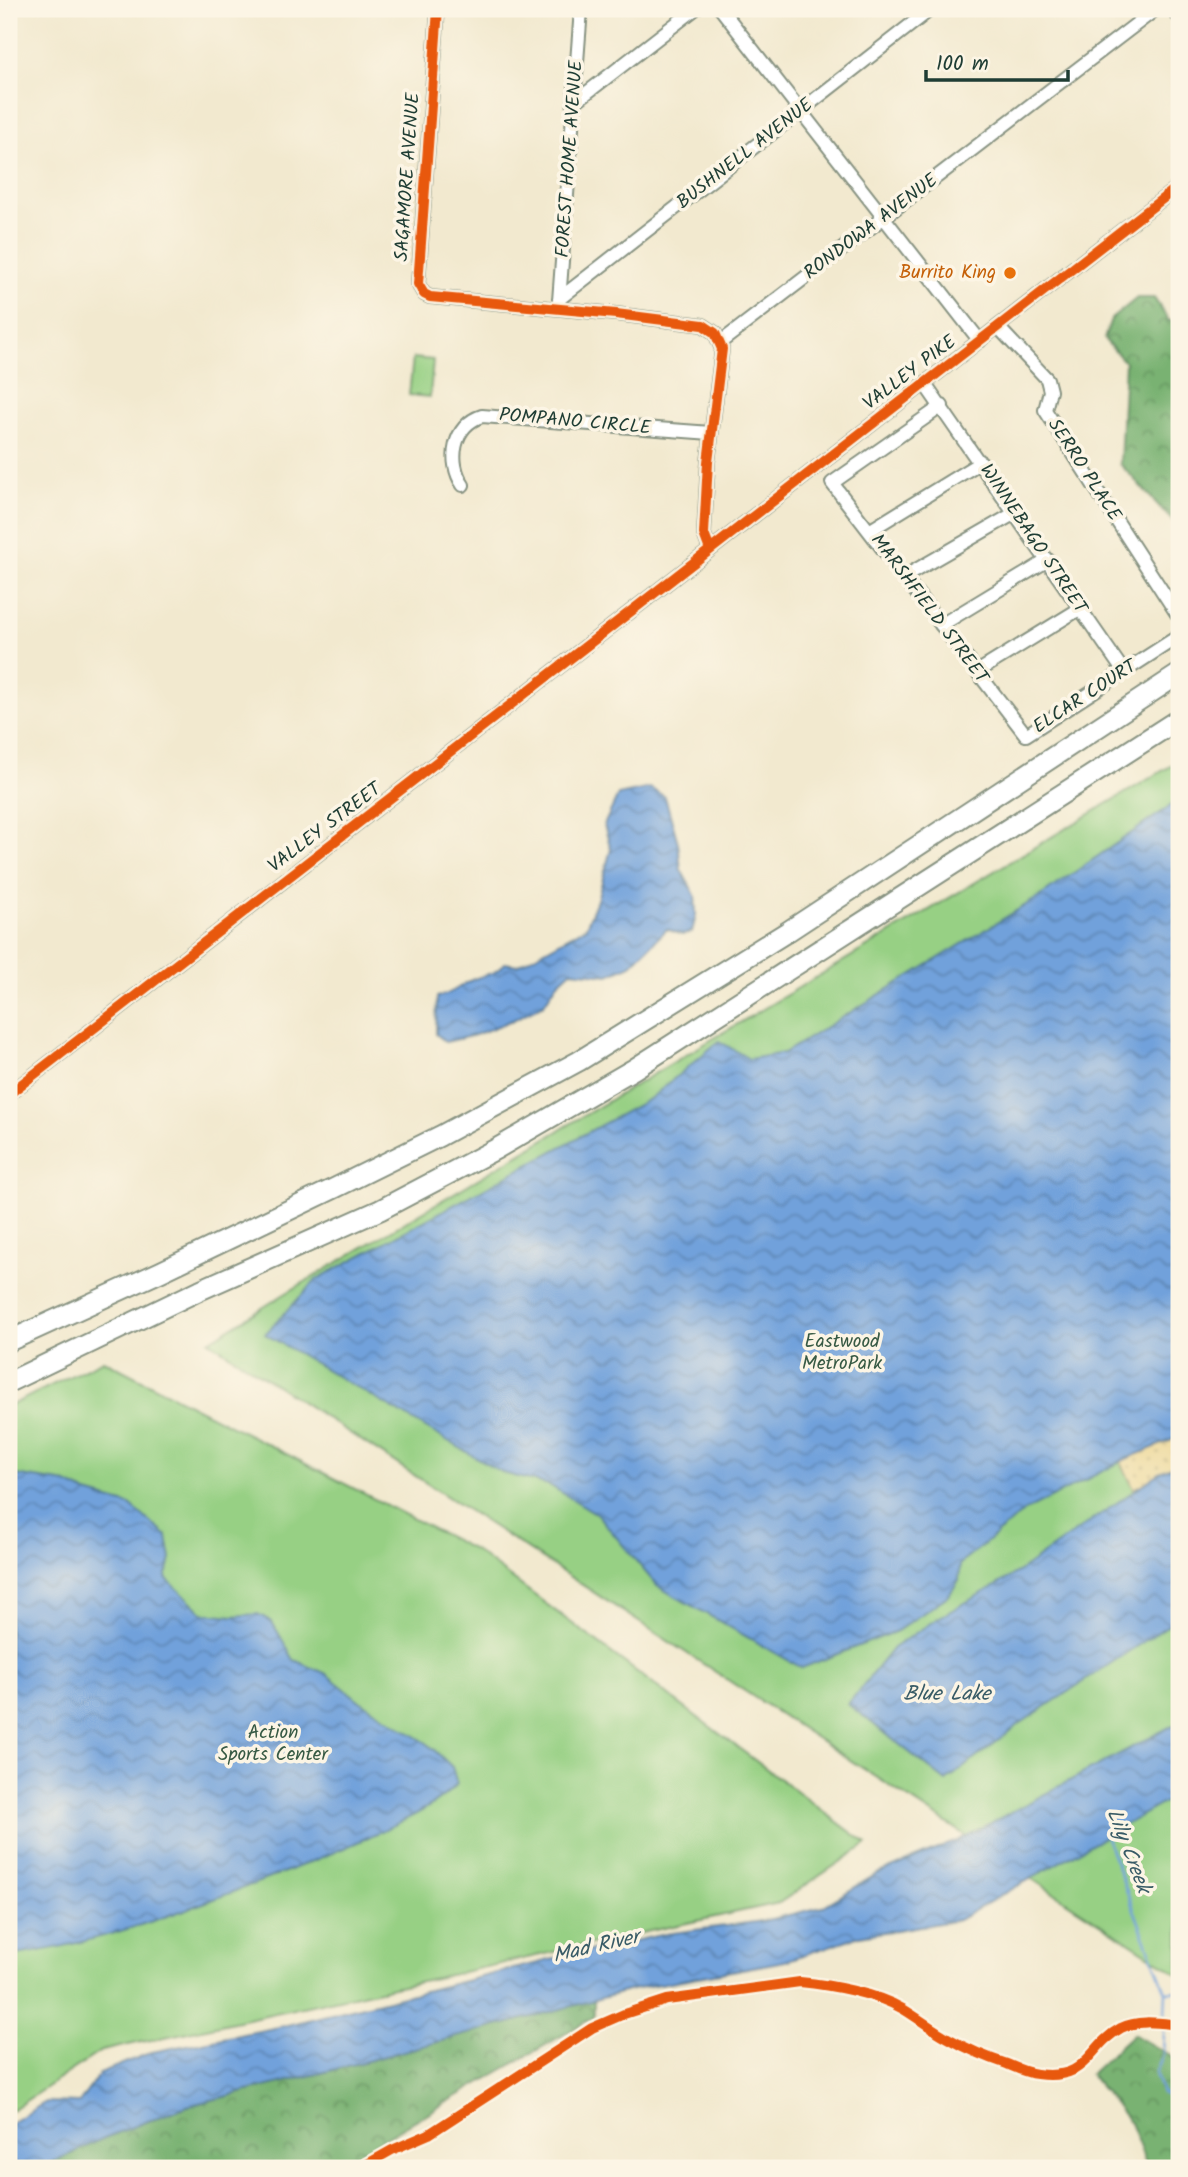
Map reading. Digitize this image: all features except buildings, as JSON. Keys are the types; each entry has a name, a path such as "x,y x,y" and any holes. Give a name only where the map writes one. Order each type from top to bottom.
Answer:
{"highway":[{"path":"9,1341 335,1188 440,1136 579,1061 787,932 1179,674"},
{"path":"9,1382 200,1290 380,1210 496,1149 645,1062 1179,719"}],"street":[{"name":"SAGAMORE AVENUE","path":"438,9 418,284 430,297 559,303"},
{"name":"FOREST HOME AVENUE","path":"559,303 581,9"},
{"path":"575,102 695,9"},
{"path":"721,9 981,341"},
{"name":"BUSHNELL AVENUE","path":"559,303 931,9"},
{"name":"RONDOWA AVENUE","path":"721,342 1156,9"},
{"path":"1172,9 1179,18"},
{"name":"VALLEY PIKE","path":"662,587 1179,186"},
{"path":"559,303 703,325 715,332 721,342 722,359 711,433 704,534 710,550"},
{"name":"SERRO PLACE","path":"998,327 1047,379 1049,391 1045,410 1179,617"},
{"name":"WINNEBAGO STREET","path":"924,383 1124,671"},
{"name":"MARSHFIELD STREET","path":"942,406 832,483 1026,735"},
{"name":"POMPANO CIRCLE","path":"463,485 455,470 455,447 462,427 482,415 711,433"},
{"path":"869,531 981,462"},
{"path":"905,578 1015,513"},
{"path":"941,625 1048,560"},
{"name":"VALLEY STREET","path":"9,1094 662,587"},
{"path":"977,672 1081,608"},
{"name":"ELCAR COURT","path":"1026,735 1179,636"}],"green space":[{"path":"1137,298 1154,298 1169,321 1179,319 1179,528 1120,464 1125,362 1104,339 1111,319"},
{"path":"413,358 433,360 430,397 409,395"},
{"name":"Eastwood MetroPark","path":"1179,761 1179,1975 209,1341"},
{"name":"Action Sports Center","path":"103,1360 474,1550 867,1844 779,1903 101,2051 9,2112 9,1406"},
{"path":"594,2000 594,2017 333,2168 41,2168 104,2138 187,2106"},
{"path":"1133,2034 1179,2061 1179,2168 1148,2168 1130,2123 1090,2074"}],"sand":[{"path":"1179,1434 1179,1467 1134,1489 1119,1458"}],"water":[{"path":"650,788 665,797 678,843 681,870 695,895 696,915 692,932 682,935 667,929 631,965 609,975 571,971 557,984 544,1004 513,1020 475,1035 446,1042 436,1034 437,997 495,972 505,963 518,965 586,927 597,900 611,849 604,825 618,795"},
{"name":"Eastwood MetroPark","path":"1179,800 1179,1437 1126,1459 1025,1511 960,1564 959,1580 949,1595 897,1631 802,1668 657,1586 597,1514 549,1485 503,1473 265,1334 317,1279 651,1098 719,1041 749,1059 784,1053 1042,895"},
{"name":"Blue Lake","path":"1179,1464 1179,1618 1021,1723 946,1781 848,1704 893,1648 938,1618 1009,1578 1164,1470"},
{"path":"9,1474 67,1483 87,1493 130,1505 167,1536 171,1559 166,1578 203,1613 233,1616 258,1614 272,1622 294,1660 325,1673 360,1701 428,1744 452,1767 457,1784 426,1809 337,1851 278,1875 130,1928 70,1945 9,1956"},
{"path":"1179,1722 1179,1794 958,1920 859,1936 785,1961 643,1987 187,2106 104,2138 40,2168 9,2168 9,2124 46,2102 79,2103 100,2073 152,2052 279,2027 665,1934 763,1921 822,1907 877,1874 957,1841"}],"waterway":[{"name":"Lily Creek","path":"1105,1835 1166,1992 1163,2055 1155,2073 1162,2093 1179,2101"},
{"path":"1166,1992 1179,1991"}],"cycle path":[{"path":"438,9 418,284 424,294 430,297 616,314 703,325 715,333 722,349 708,462 704,534 710,550"},
{"path":"9,1094 1179,186"},
{"path":"360,2168 429,2134 592,2028 667,2000 800,1982 839,1988 892,2003 942,2035 984,2056 1022,2070 1054,2075 1078,2068 1110,2036 1128,2025 1150,2022 1179,2025"}],"place":[{"name":"Burrito King","path":"1010,273"}],"water label":[{"name":"Mad River","path":"596,1947"}]}
